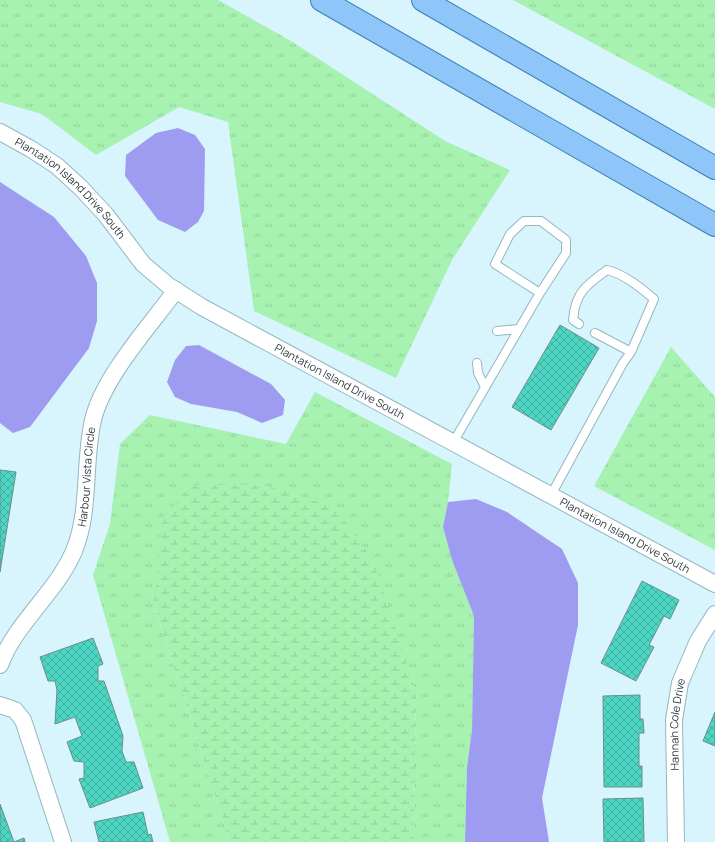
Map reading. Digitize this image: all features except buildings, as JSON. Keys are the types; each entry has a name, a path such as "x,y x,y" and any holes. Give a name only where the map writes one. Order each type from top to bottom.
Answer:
{"main road":[{"path":"322,0 715,225"},
{"path":"423,0 715,168"}],"street":[{"name":"Plantation Island Drive South","path":"0,132 31,149 57,166 80,187 106,215 143,264 176,290 202,307 454,441 715,584"},
{"name":"Harbour Vista Circle","path":"0,665 16,634 70,559 79,539 83,518 93,419 102,393 113,375 176,290"},
{"name":"Hannah Cole Drive","path":"676,842 674,720 680,682 698,641 715,614"},
{"path":"0,705 15,710 24,720 63,842"}],"lane":[{"path":"454,441 540,293 566,253 566,240 541,221 524,221 510,234 495,264 540,293"},
{"path":"551,495 623,363 631,352 654,299 645,290 614,272 607,270 585,286 574,306 573,320 579,324"},
{"path":"497,331 519,329"},
{"path":"595,333 631,352"},
{"path":"477,363 478,373 485,387"}],"green space":[{"path":"0,0 218,0 291,41 445,141 510,170 452,260 396,378 254,311 228,122 179,107 96,155 42,114 0,102"},
{"path":"513,0 715,0 715,109"},
{"path":"671,347 715,397 715,550 594,486"},
{"path":"315,392 452,464 448,502 443,527 452,560 474,616 472,730 467,767 465,842 414,842 416,691 154,604 230,842 170,842 93,575 110,524 120,444 150,415 286,444"},
{"path":"192,485 264,485 334,507 373,560 416,691 414,842 230,842 154,604 162,519"}],"shaded area":[{"path":"178,128 195,135 205,149 204,211 198,222 185,232 158,220 125,176 126,155 156,133"},
{"path":"0,182 54,217 86,256 97,283 97,321 89,348 30,427 13,433 0,423"},
{"path":"199,345 271,384 285,400 283,415 262,423 237,412 191,404 175,397 167,382 175,360 186,346"},
{"path":"476,499 507,512 562,549 578,583 578,625 542,798 549,842 465,842 467,767 472,730 474,616 452,560 443,527 448,502"}]}
